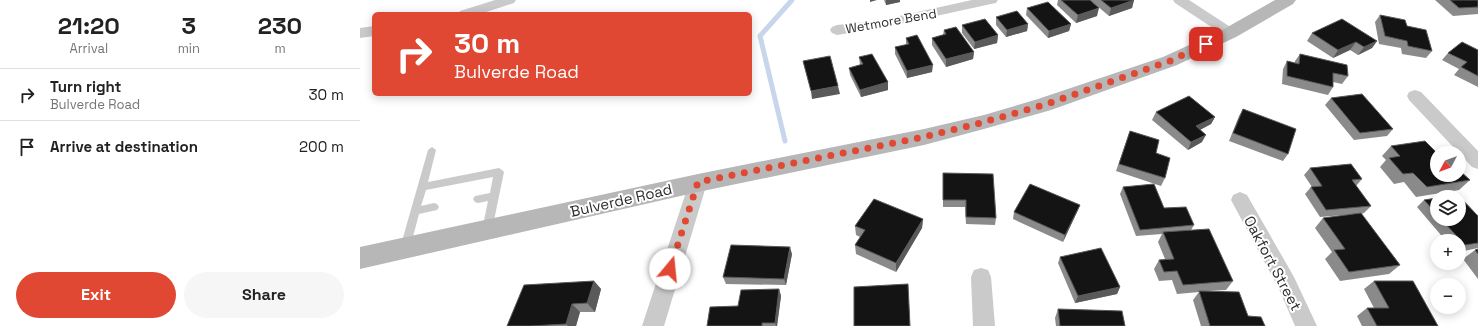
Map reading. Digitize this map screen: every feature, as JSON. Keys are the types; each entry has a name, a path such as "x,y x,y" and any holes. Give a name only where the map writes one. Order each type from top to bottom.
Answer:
{"main road":[{"name":"Bulverde Road","path":"360,258 698,182 924,137 984,122 1044,105 1170,61 1230,33 1287,0"}],"street":[{"path":"471,12 509,0"},
{"name":"Wetmore Bend","path":"837,30 881,24 991,0"},
{"path":"1180,0 1230,33"},
{"path":"360,33 372,31"},
{"path":"1415,96 1478,162"},
{"path":"652,326 698,182"},
{"name":"Oakfort Street","path":"1240,200 1287,284 1306,326"},
{"path":"981,278 984,326"}],"lane":[{"path":"405,248 432,150"},
{"path":"422,187 499,172 487,230"},
{"path":"478,199 494,196"},
{"path":"415,211 434,207"}],"building":[{"path":"1061,0 1090,0 1099,8 1078,15"},
{"path":"1101,0 1134,0 1111,8"},
{"path":"1450,0 1478,0 1478,7 1459,8"},
{"path":"1048,2 1071,24 1049,31 1027,8"},
{"path":"1017,11 1028,24 1007,30 996,17"},
{"path":"1380,15 1405,20 1407,26 1426,30 1432,51 1408,46 1407,41 1385,36"},
{"path":"985,19 998,35 975,42 962,25"},
{"path":"1342,19 1377,41 1364,47 1356,42 1338,50 1312,33"},
{"path":"956,27 974,52 946,59 932,38 946,34 944,30"},
{"path":"917,35 933,65 907,71 895,47 909,44 906,38"},
{"path":"1462,42 1478,50 1478,76 1461,67 1467,62 1448,53"},
{"path":"872,54 888,82 860,90 849,68 863,64 859,57"},
{"path":"1300,54 1347,65 1348,76 1333,73 1333,87 1287,76 1287,61 1299,64"},
{"path":"830,56 838,86 811,91 803,61"},
{"path":"1362,94 1393,129 1360,133 1331,98"},
{"path":"1189,96 1215,117 1196,126 1206,135 1191,142 1156,112"},
{"path":"1243,109 1296,129 1288,154 1233,133"},
{"path":"1130,131 1159,140 1156,153 1170,158 1165,178 1119,164"},
{"path":"1425,141 1430,146 1430,182 1458,182 1427,187 1413,173 1403,174 1389,158 1400,156 1391,146"},
{"path":"1351,164 1362,179 1352,180 1371,206 1326,210 1311,187 1322,186 1310,168"},
{"path":"943,173 993,174 996,218 966,217 966,200 943,200"},
{"path":"1030,184 1080,205 1065,235 1014,212"},
{"path":"1154,184 1164,208 1186,207 1194,225 1140,230 1123,187"},
{"path":"874,199 923,219 896,263 855,245 865,230 855,226"},
{"path":"1430,199 1430,206 1424,200"},
{"path":"1466,203 1478,216 1478,243 1466,245 1466,234 1455,234 1447,226 1466,226"},
{"path":"1361,213 1400,265 1349,272 1334,250 1345,249 1323,218"},
{"path":"1209,229 1233,281 1183,285 1177,271 1164,272 1159,260 1174,259 1163,232"},
{"path":"731,245 790,247 784,279 723,277"},
{"path":"1101,248 1120,287 1078,296 1060,257"},
{"path":"594,281 587,303 572,304 566,324 507,326 524,285"},
{"path":"1374,281 1413,281 1438,326 1377,326 1367,308 1389,308"},
{"path":"908,284 910,326 854,326 854,287"},
{"path":"779,289 775,323 762,323 762,326 707,326 710,307 738,306 741,290"},
{"path":"1199,291 1239,292 1248,316 1261,317 1265,326 1210,326"},
{"path":"1058,309 1122,311 1125,326 1060,326"}],"waterway":[{"path":"785,141 760,36 792,0"}],"route":[{"path":"670,269 698,182 924,137 984,122 1044,105 1170,61 1206,44"}]}
